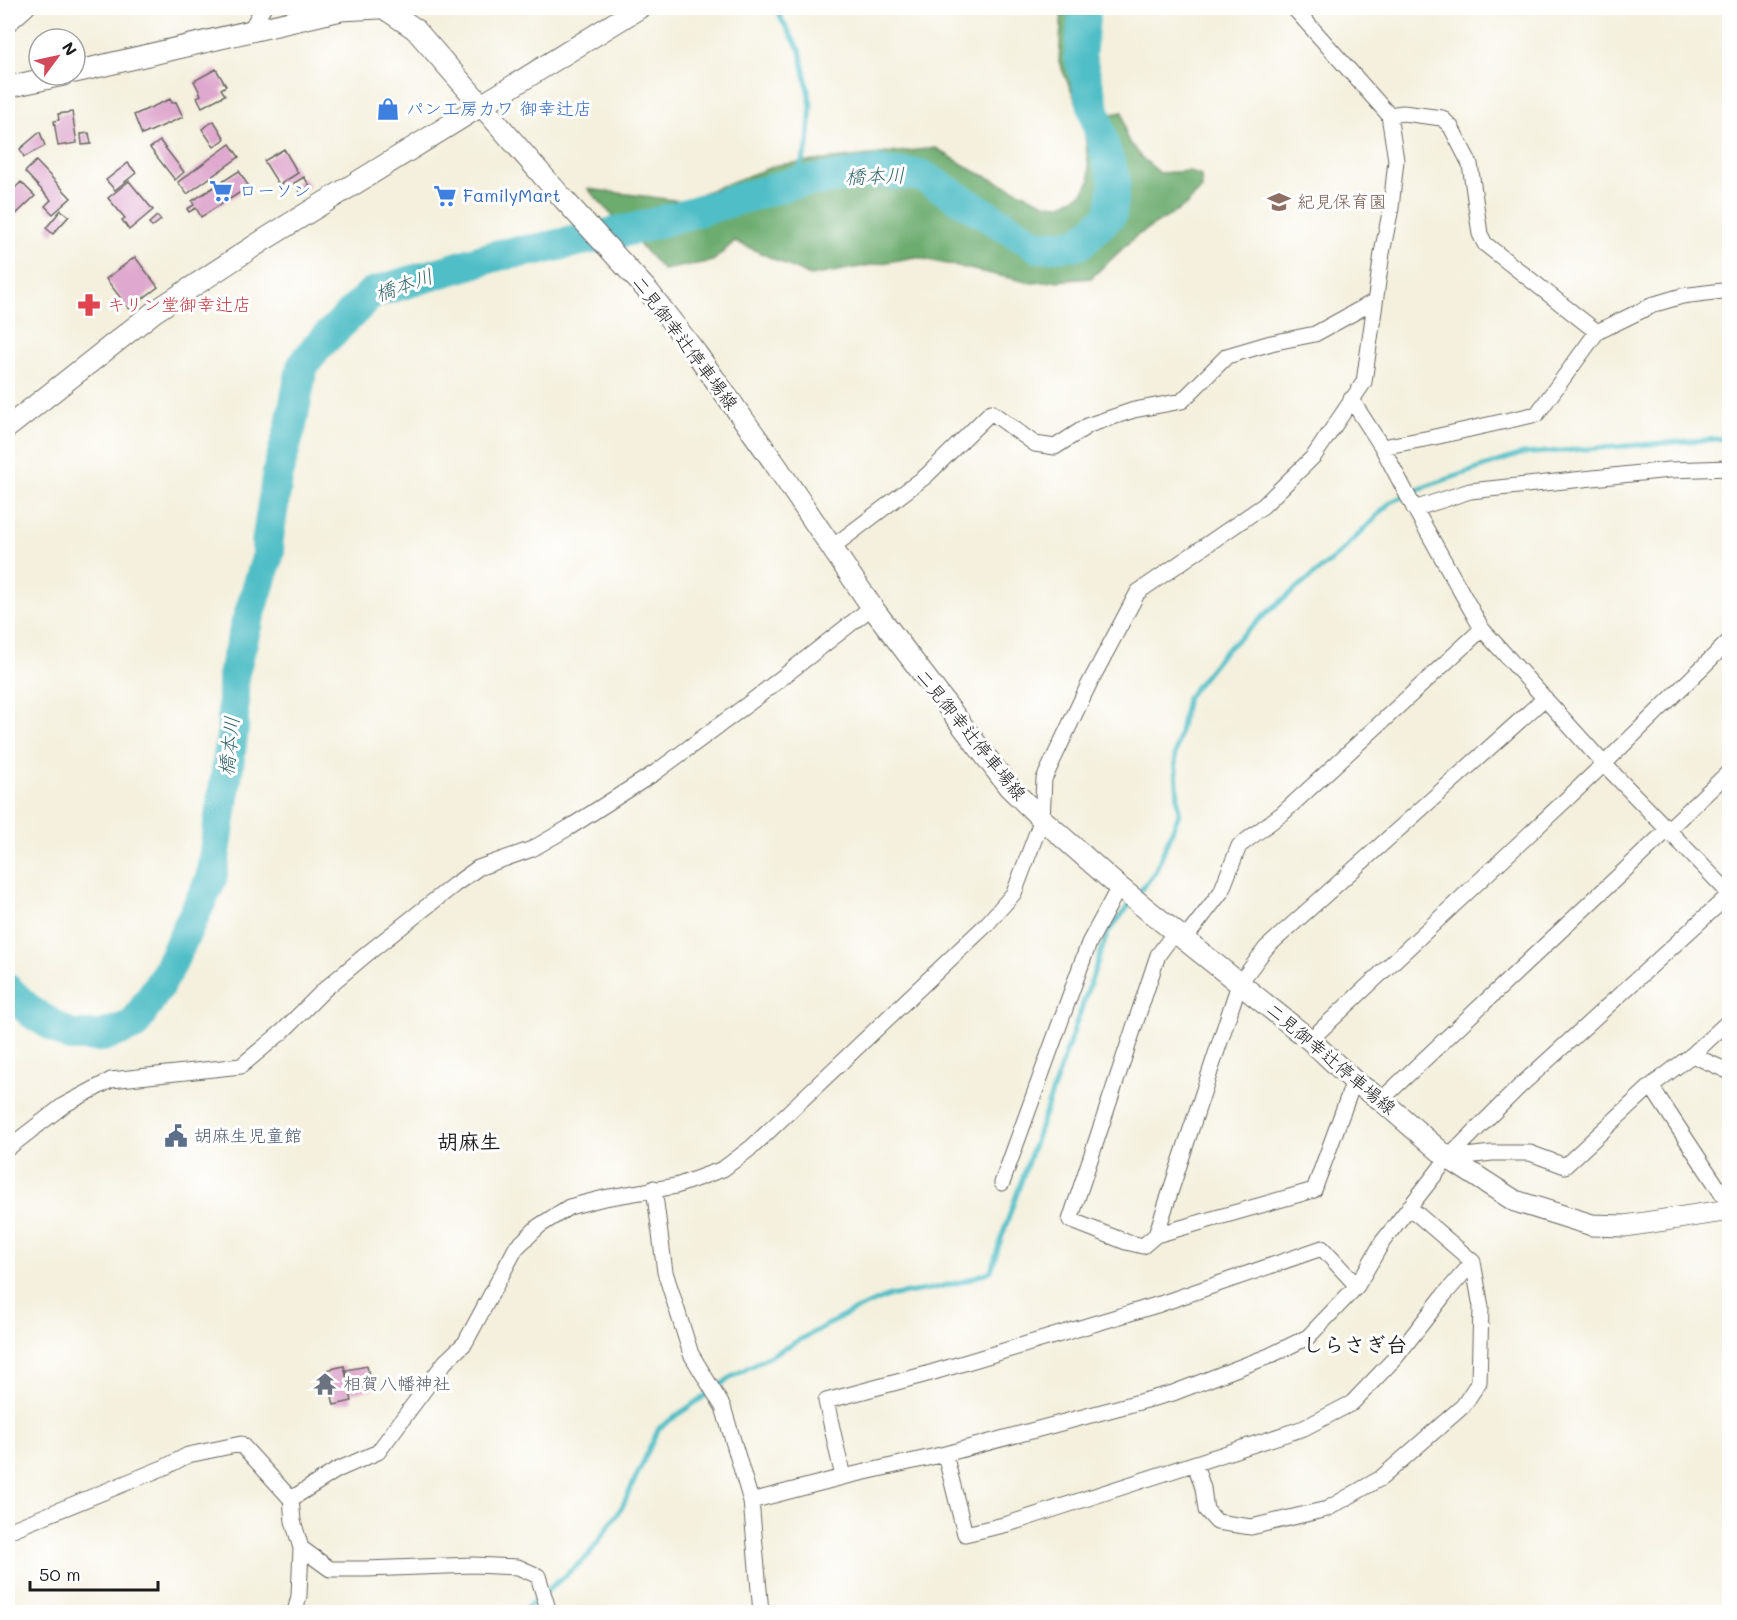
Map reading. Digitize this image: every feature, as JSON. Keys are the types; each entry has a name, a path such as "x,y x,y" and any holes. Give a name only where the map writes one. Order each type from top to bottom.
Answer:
{"main road":[{"path":"87,69 341,10 379,8"},
{"name":"二見御幸辻停車場線","path":"384,8 416,29 558,194 648,291 715,380 872,607 1009,787 1042,819 1120,888 1310,1040 1354,1081 1381,1100 1448,1158 1515,1201 1592,1225 1625,1226 1730,1208"},
{"path":"8,427 154,312 262,241 639,8"},
{"path":"8,87 27,83"}],"street":[{"path":"8,25 27,8"},
{"path":"250,31 263,8"},
{"path":"291,1498 337,1470 378,1452 445,1362 465,1343 516,1248 539,1226 569,1207 676,1185 723,1168 752,1147 987,924 1014,893 1042,819 1044,778 1088,686 1138,592 1263,506 1314,456 1364,382 1391,208 1396,160 1389,115 1294,8"},
{"path":"1389,115 1403,113 1442,118 1451,127 1470,164 1480,234 1485,244 1597,333"},
{"path":"1385,453 1430,438 1537,414 1597,333 1655,304 1682,296 1730,290"},
{"path":"831,548 926,476 991,412 1035,444 1055,447 1089,425 1134,410 1182,401 1227,356 1271,343 1315,334 1375,301"},
{"path":"751,1501 945,1454 1173,1393 1269,1356 1308,1337 1357,1286 1383,1241 1448,1158 1519,1087 1729,894 1604,764 1482,629 1412,506 1385,453 1351,399"},
{"path":"1412,506 1470,490 1669,471 1730,468"},
{"path":"8,1148 64,1105 111,1080 242,1066 368,952 454,885 478,868 532,849 656,772 752,701 872,607"},
{"path":"1354,1081 1314,1190 1156,1235 1143,1246 1126,1242 1070,1220 1158,955 1180,936 1221,892 1239,846 1283,813 1482,629"},
{"path":"1310,1040 1604,764 1730,640"},
{"path":"1156,1235 1239,984 1266,948 1545,698"},
{"path":"1381,1100 1730,771"},
{"path":"1002,1183 1089,943 1120,888"},
{"path":"1448,1158 1492,1153 1530,1153 1565,1166 1651,1086 1692,1055 1730,1020"},
{"path":"1692,1055 1730,1072"},
{"path":"1651,1086 1730,1208"},
{"path":"654,1188 665,1272 691,1354 723,1407 751,1501 761,1612"},
{"path":"1195,1464 1203,1488 1206,1510 1217,1522 1251,1527 1327,1509 1381,1478 1463,1406 1479,1382 1481,1307 1473,1262 1409,1207"},
{"path":"843,1477 826,1401 927,1374 1160,1304 1322,1248 1357,1286"},
{"path":"945,1454 965,1534 1008,1524 1304,1428 1352,1403 1396,1357 1473,1262"},
{"path":"8,1531 165,1467 188,1455 241,1444 291,1498 293,1521 301,1548 296,1612"},
{"path":"301,1548 330,1569 473,1565 518,1567 538,1576 547,1607"}],"green space":[{"path":"1062,8 1074,8 1072,30 1089,118 1123,112 1126,137 1141,157 1160,173 1189,171 1201,176 1202,189 1184,207 1136,236 1091,278 1032,283 915,257 810,276 735,241 713,261 663,270 588,189 682,201 777,165 936,148 974,171 1047,204 1060,205 1083,193 1090,181 1083,117 1059,62"}],"building":[{"path":"216,69 226,86 221,89 225,95 202,107 197,97 201,95 194,81"},
{"path":"170,99 172,103 176,102 183,117 142,135 134,115"},
{"path":"72,112 77,143 58,146 54,121 59,120 58,114"},
{"path":"214,121 225,139 214,147 202,129"},
{"path":"40,132 45,146 24,157 20,149"},
{"path":"89,133 91,144 82,145 81,134"},
{"path":"160,141 184,172 175,180 150,148"},
{"path":"230,144 239,157 187,194 178,182"},
{"path":"284,149 298,173 279,185 264,161"},
{"path":"36,161 71,198 53,214 45,206 51,200 25,172"},
{"path":"128,163 136,173 115,190 106,180"},
{"path":"239,171 249,187 201,217 196,208 189,212 187,209 194,205 192,201"},
{"path":"304,177 310,186 300,192 294,183"},
{"path":"129,181 153,210 129,230 122,220 125,218 108,198"},
{"path":"21,182 35,196 14,216 8,208 8,202 13,197 10,193"},
{"path":"61,210 69,216 53,234 46,228"},
{"path":"157,216 161,220 152,227 149,223"},
{"path":"135,257 158,287 129,309 106,279"},
{"path":"344,1366 352,1401 334,1405 326,1370"},
{"path":"367,1366 372,1389 352,1394 346,1370"}],"waterway":[{"path":"778,8 781,19 800,50 811,105 808,145 794,183"},
{"name":"橋本川","path":"8,990 31,1012 70,1036 102,1036 134,1025 166,974 211,879 233,730 233,676 269,552 267,544 278,472 291,425 302,367 316,348 372,293 499,255 540,249 642,227 794,183 876,172 921,175 1039,247 1079,244 1111,214 1115,180 1104,148 1080,56 1085,8"},
{"path":"1137,895 1155,872 1179,814 1175,755 1187,698 1222,654 1270,610 1338,555 1391,502 1427,486 1521,454 1730,438"},
{"path":"522,1612 588,1556 622,1507 659,1428 733,1376 853,1311 889,1296 965,1281 991,1271 1108,932 1131,903"}],"place":[{"name":"パン工房カワ 御幸辻店","path":"388,109"},
{"name":"ローソン","path":"221,191"},
{"name":"FamilyMart","path":"445,196"},
{"name":"紀見保育園","path":"1279,202"},
{"name":"キリン堂御幸辻店","path":"89,305"},
{"name":"胡麻生児童館","path":"176,1136"},
{"name":"相賀八幡神社","path":"325,1384"}],"district":[{"name":"胡麻生","path":"469,1142"},
{"name":"しらさぎ台","path":"1355,1345"}]}
